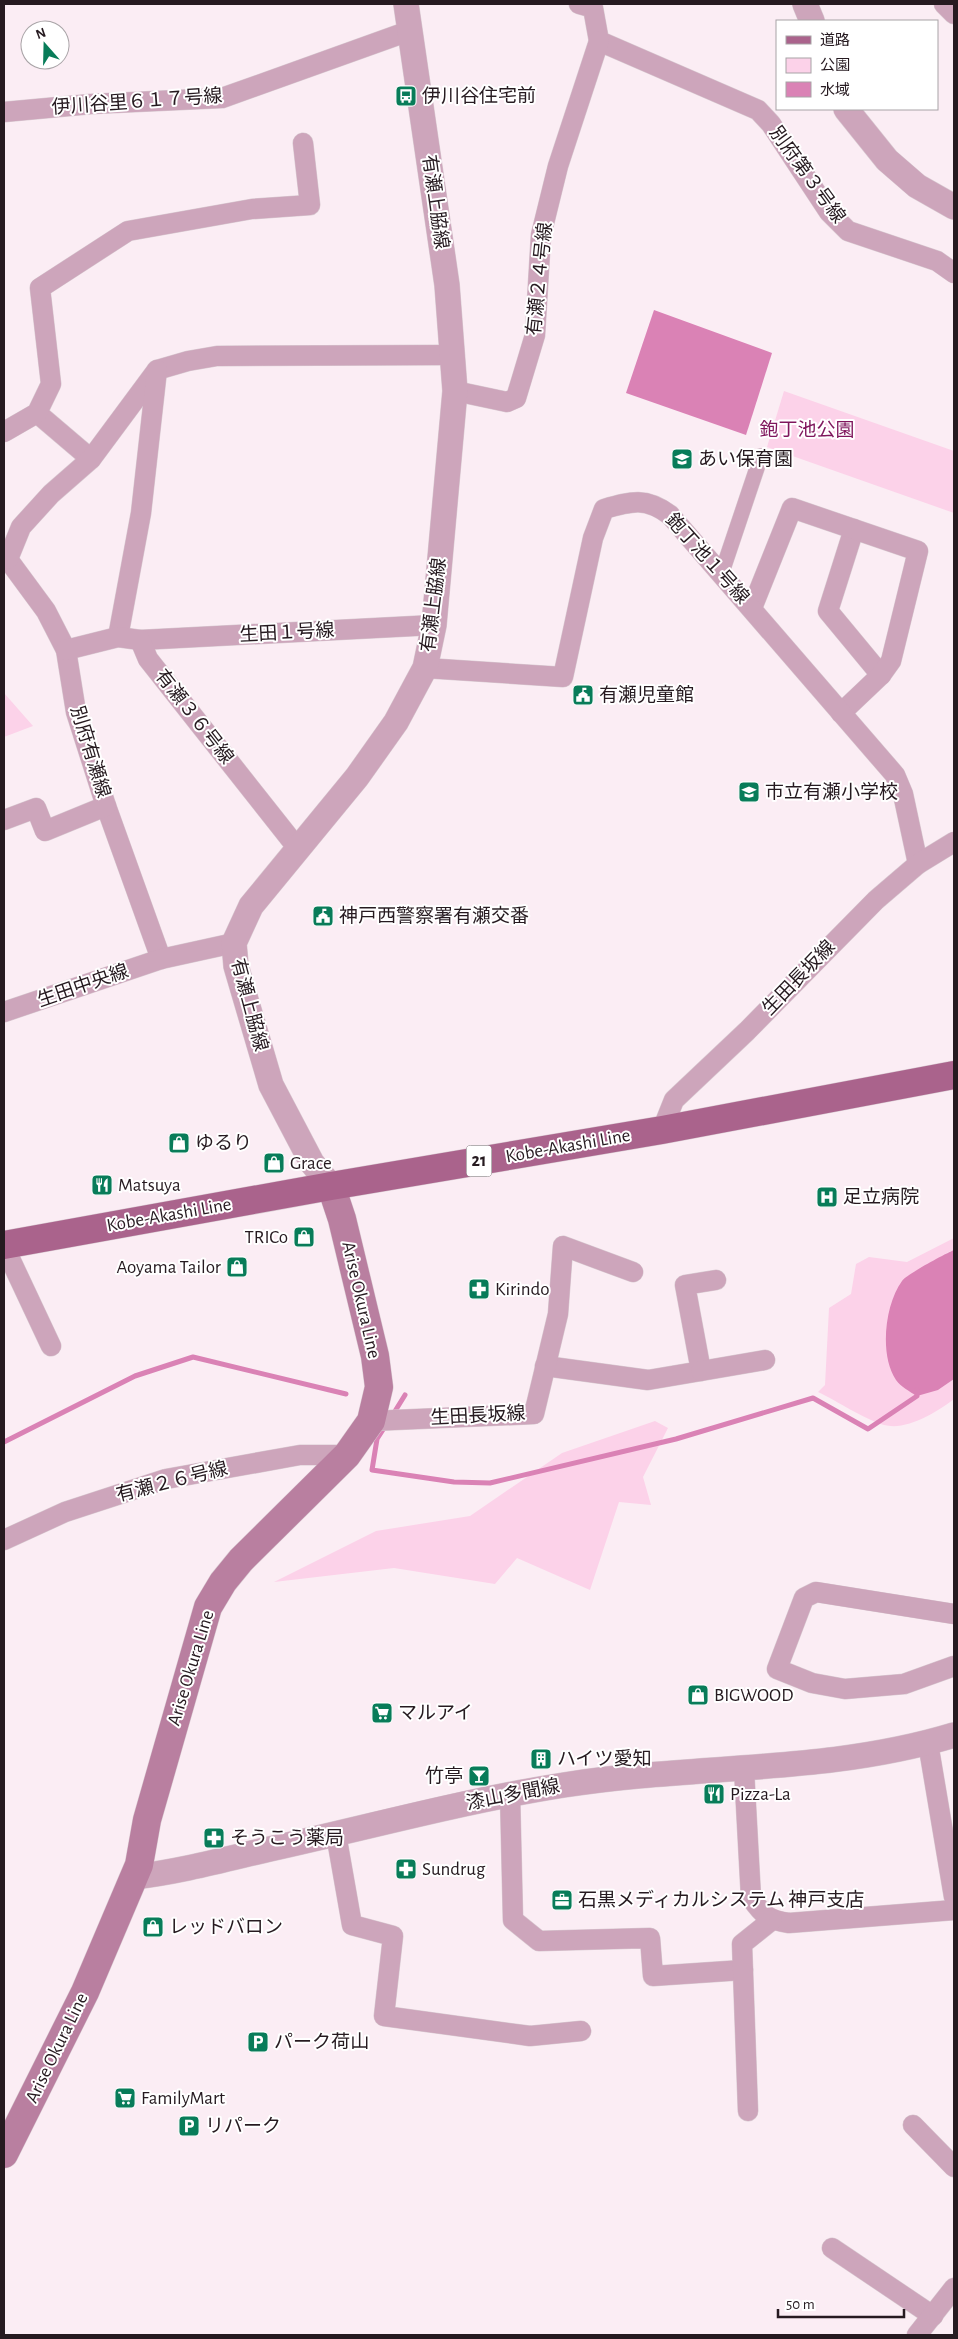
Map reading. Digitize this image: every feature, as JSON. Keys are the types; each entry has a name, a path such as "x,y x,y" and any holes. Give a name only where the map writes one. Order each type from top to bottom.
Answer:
{"main road":[{"name":"Kobe-Akashi Line","path":"4,1246 331,1186 662,1130 954,1076"},
{"name":"Arise Okura Line","path":"4,2154 84,1992 139,1865 147,1820 208,1607 223,1582 241,1560 346,1455 371,1421 379,1387 375,1356 342,1219 331,1186"}],"street":[{"name":"有瀬上脇線","path":"331,1186 312,1163 271,1085 236,966 234,943 251,906 299,850 357,777 396,722 425,668 434,625 455,391 447,285 406,4"},
{"path":"579,4 593,8 599,41"},
{"path":"805,4 812,20"},
{"path":"944,4 954,14"},
{"name":"伊川谷里６１７号線","path":"4,112 91,104 222,98 409,31"},
{"name":"別府第３号線","path":"599,41 758,110 771,124 829,212 848,231 937,261 954,273"},
{"name":"有瀬２４号線","path":"455,391 506,402 516,398 535,335 541,235 558,166 599,41"},
{"path":"847,110 887,160 917,186 954,207"},
{"path":"4,432 37,413 51,384 40,288 128,230 252,209 310,205 303,143"},
{"path":"6,556 21,527 50,494 91,459 157,370 188,361 217,356 453,355"},
{"path":"118,637 141,513 157,370"},
{"path":"37,413 91,459"},
{"path":"721,576 761,456"},
{"name":"鉋丁池１号線","path":"425,668 562,677 593,538 604,509 632,501 656,505 670,515 895,775 903,794 918,864"},
{"path":"752,608 792,508 918,551 891,661 881,675 841,713"},
{"path":"854,529 828,611 881,675"},
{"name":"別府有瀬線","path":"6,556 46,611 66,650 76,712 106,806 161,959"},
{"name":"生田１号線","path":"140,640 434,625"},
{"path":"66,650 118,637 140,640"},
{"name":"有瀬３６号線","path":"140,640 148,659 299,850"},
{"path":"4,820 36,808 45,831 106,806"},
{"name":"生田長坂線","path":"662,1130 674,1100 747,1030 876,900 918,864 954,842"},
{"name":"生田中央線","path":"4,1012 161,959 234,943"},
{"path":"4,1246 51,1346"},
{"name":"生田長坂線","path":"371,1421 534,1414 558,1314 563,1246 633,1272"},
{"path":"702,1371 685,1285 716,1280"},
{"path":"545,1366 648,1380 765,1360"},
{"name":"有瀬２６号線","path":"4,1540 66,1512 166,1479 300,1455 346,1455"},
{"path":"954,1614 816,1592 804,1598 777,1669 812,1683 845,1689 904,1684 954,1666"},
{"name":"漆山多聞線","path":"134,1877 157,1874 510,1794 632,1775 812,1764 878,1754 954,1735"},
{"path":"928,1743 954,1897"},
{"path":"744,1769 751,1898 761,1911 772,1920 789,1922 954,1910"},
{"path":"510,1794 513,1920 539,1941 650,1938 653,1976 743,1970"},
{"path":"336,1834 352,1925 393,1936 384,2016 530,2036 581,2031"},
{"path":"748,2110 742,1944 772,1920"},
{"path":"913,2125 954,2167"},
{"path":"832,2248 933,2316"},
{"path":"917,2335 954,2288"}],"green space":[{"name":"鉋丁池公園","path":"784,391 954,451 954,513 767,447"},
{"path":"4,693 33,726 4,737"},
{"path":"954,1238 954,1250 947,1253 938,1390 954,1379 954,1399 912,1423 893,1426 868,1419 818,1392 825,1385 829,1308 851,1294 856,1264 869,1257 907,1262"},
{"path":"655,1421 668,1428 643,1477 651,1505 619,1502 590,1590 517,1558 495,1584 394,1568 274,1582 376,1531 470,1516 562,1453"}],"water":[{"path":"654,310 772,353 746,435 626,393"},
{"path":"954,1250 954,1379 938,1390 917,1396 905,1389 896,1380 891,1370 886,1344 888,1316 896,1291 905,1278"}],"waterway":[{"path":"4,1442 135,1376 193,1357 346,1394"},
{"path":"386,1425 377,1439 372,1470 454,1482 490,1483 676,1439 813,1398 868,1429 917,1396 917,1390"},
{"path":"392,1416 405,1395"}],"place":[{"name":"伊川谷住宅前","path":"406,96"},
{"name":"あい保育園","path":"682,459"},
{"name":"有瀬児童館","path":"583,695"},
{"name":"市立有瀬小学校","path":"749,792"},
{"name":"神戸西警察署有瀬交番","path":"323,916"},
{"name":"ゆるり","path":"179,1143"},
{"name":"Grace","path":"274,1163"},
{"name":"Matsuya","path":"102,1185"},
{"name":"足立病院","path":"827,1197"},
{"name":"TRICo","path":"304,1237"},
{"name":"Aoyama Tailor","path":"237,1267"},
{"name":"Kirindo","path":"479,1289"},
{"name":"BIGWOOD","path":"698,1695"},
{"name":"マルアイ","path":"382,1713"},
{"name":"ハイツ愛知","path":"541,1759"},
{"name":"竹亭","path":"479,1776"},
{"name":"Pizza-La","path":"714,1794"},
{"name":"そうこう薬局","path":"214,1838"},
{"name":"Sundrug","path":"406,1869"},
{"name":"石黒メディカルシステム 神戸支店","path":"562,1900"},
{"name":"レッドバロン","path":"153,1927"},
{"name":"パーク荷山","path":"258,2042"},
{"name":"FamilyMart","path":"125,2098"},
{"name":"リパーク","path":"189,2126"}]}
